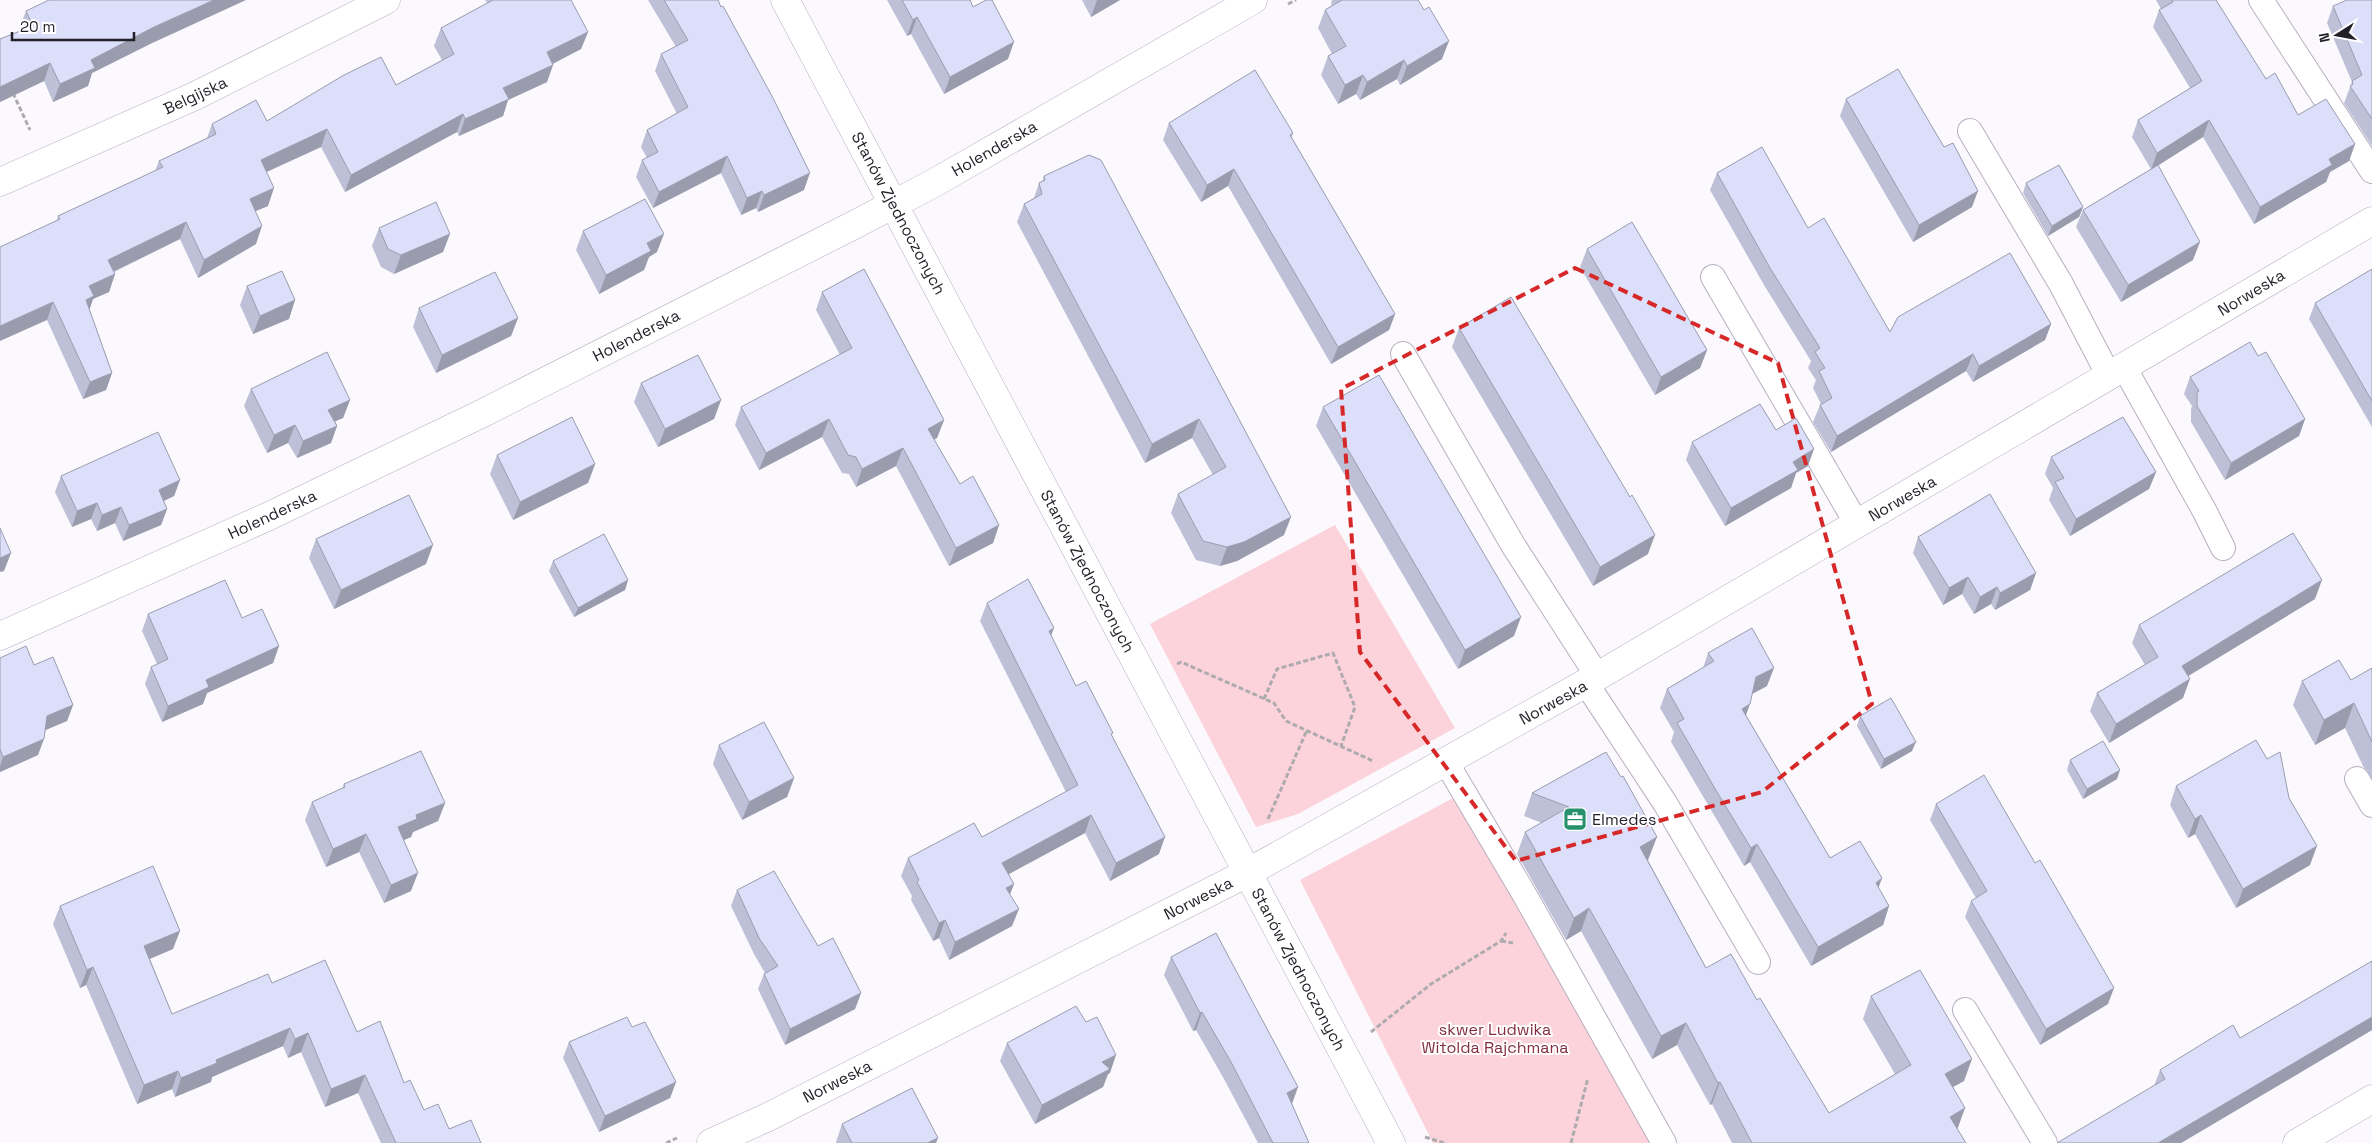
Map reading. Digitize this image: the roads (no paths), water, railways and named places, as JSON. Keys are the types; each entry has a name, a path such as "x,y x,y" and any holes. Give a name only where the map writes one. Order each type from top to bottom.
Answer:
{"street":[{"name":"Belgijska","path":"0,182 195,96 386,0"},
{"name":"Stanów Zjednoczonych","path":"784,0 1391,1143"},
{"name":"Holenderska","path":"0,636 174,559 336,484 533,388 894,204 1253,0"},
{"name":"Norweska","path":"711,1143 768,1117 1248,873 1592,680 2372,221"},
{"path":"2297,1143 2372,1099"}],"lane":[{"path":"2261,0 2372,171"},
{"path":"1970,132 2061,284 2204,510 2223,548"},
{"path":"1713,276 1857,524"},
{"path":"1403,354 1758,962"},
{"path":"1446,762 1527,899 1664,1143"},
{"path":"2357,779 2372,804"},
{"path":"1964,1010 2045,1143"}],"place":[{"name":"Elmedes","path":"1575,819"}],"park label":[{"name":"skwer Ludwika Witolda Rajchmana","path":"1495,1038"}]}
